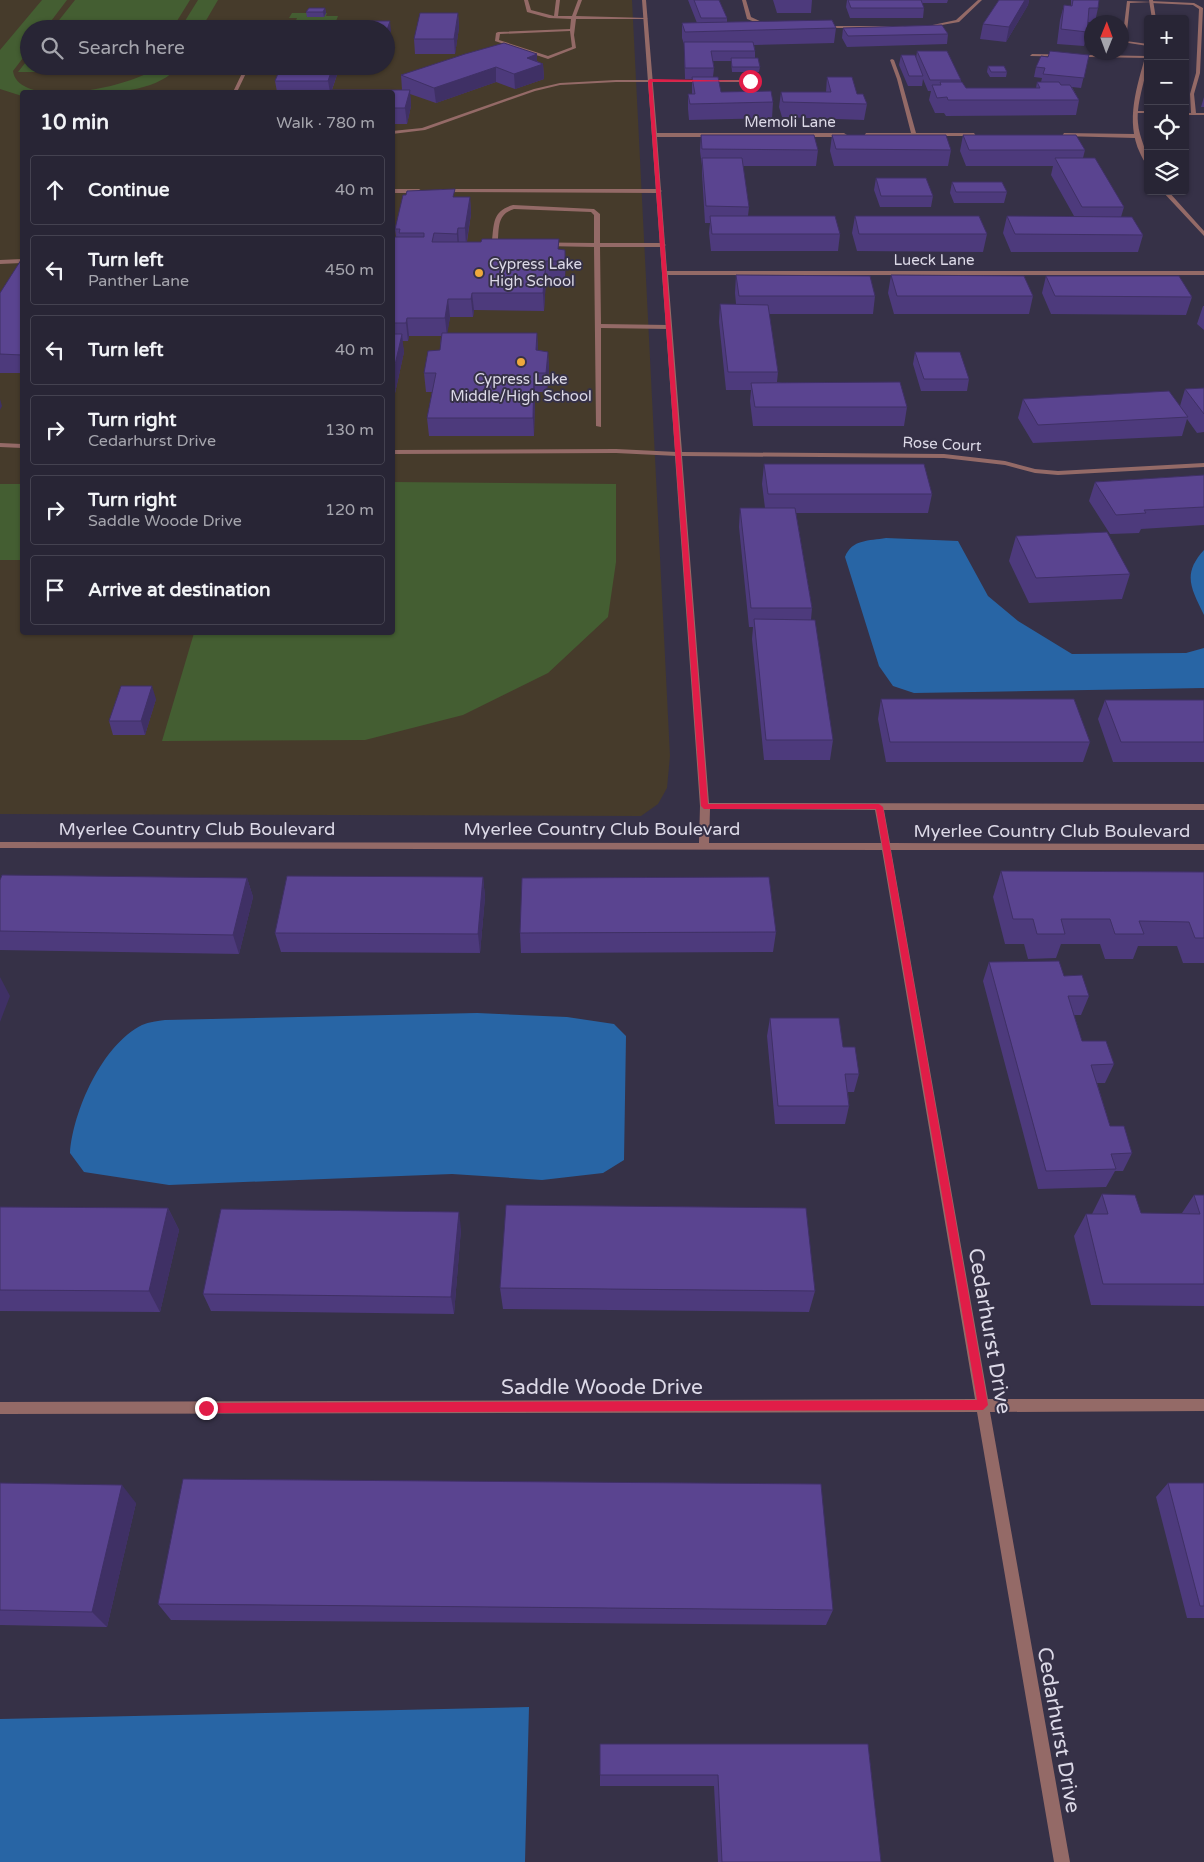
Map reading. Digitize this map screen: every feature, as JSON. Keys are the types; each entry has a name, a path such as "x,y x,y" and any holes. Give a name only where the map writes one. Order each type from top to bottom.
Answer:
{"street":[{"path":"526,0 529,11 556,17 646,18"},
{"path":"556,17 558,0"},
{"path":"570,30 498,33 497,41 548,58 574,48 570,30 572,18 580,0"},
{"path":"644,0 704,806 704,846"},
{"path":"744,0 749,18 774,27"},
{"path":"925,26 944,26 957,21 980,0"},
{"path":"1151,1 1153,15"},
{"path":"1144,44 1124,42 1128,2 1151,1 1194,4 1201,8 1198,74 1192,94 1194,114"},
{"path":"821,27 906,27"},
{"path":"1032,55 1144,55"},
{"path":"892,60 914,135"},
{"path":"1144,155 1135,136 1135,112 1146,60"},
{"path":"237,90 243,75"},
{"path":"395,132 435,125 547,86 572,82 750,81"},
{"path":"1135,112 1144,112"},
{"path":"1189,114 1204,114"},
{"name":"Memoli Lane","path":"655,135 982,135"},
{"path":"1061,135 1135,136"},
{"path":"395,191 422,191"},
{"path":"432,191 659,191"},
{"path":"1169,195 1204,234"},
{"path":"599,426 597,245 597,214 592,210 579,208 514,207 503,210 499,214 495,241 500,244 597,245 663,245"},
{"path":"0,262 20,261"},
{"name":"Lueck Lane","path":"665,273 1204,273"},
{"path":"598,326 668,326"},
{"path":"0,444 20,446"},
{"name":"Rose Court","path":"395,452 616,451 677,454 944,456 1005,463 1035,471 1058,473 1204,465"},
{"name":"Myerlee Country Club Boulevard","path":"704,806 1204,808"},
{"name":"Cedarhurst Drive","path":"879,807 1062,1862"},
{"name":"Myerlee Country Club Boulevard","path":"0,845 1204,847"},
{"name":"Saddle Woode Drive","path":"0,1408 1204,1405"}],"shaded area":[{"name":"Cypress Lake Middle/High School","path":"0,0 632,0 670,756 667,788 658,804 641,816 0,814"}],"green space":[{"path":"42,0 67,0 52,20 25,20"},
{"path":"75,0 190,0 178,20 59,20"},
{"path":"198,0 218,0 206,20 186,20"},
{"path":"292,13 327,13 326,16 338,16 336,20 296,20 297,18 289,18"},
{"path":"20,26 20,62 13,71 20,83 35,90 20,90 20,95 0,89 0,50"},
{"path":"143,75 168,75 148,86 128,90 86,90 127,81"},
{"path":"395,482 616,484 616,562 608,617 548,673 463,715 365,740 162,741 193,635 395,635"},
{"path":"0,484 20,484 20,560 0,560"}],"water":[{"path":"886,538 958,541 988,596 1018,621 1072,654 1186,653 1204,648 1204,688 914,693 893,686 879,666 845,557 848,551 857,544"},
{"path":"1204,550 1204,615 1192,589 1191,574 1193,566"},
{"path":"477,1013 567,1017 614,1024 626,1036 624,1160 603,1173 542,1180 452,1174 169,1185 84,1172 70,1153 77,1118 92,1081 102,1063 114,1048 142,1025 165,1020"},
{"path":"529,1707 525,1862 0,1862 0,1719"}],"building":[{"path":"694,0 719,0 727,18 701,18"},
{"path":"848,0 921,0 924,8 851,8"},
{"path":"999,0 1025,0 1009,27 983,24"},
{"path":"1073,0 1099,0 1098,8 1089,8 1088,15 1084,15 1084,32 1061,29 1064,5 1072,6"},
{"path":"309,8 325,8 323,12 306,12"},
{"path":"420,13 458,13 454,39 414,39"},
{"path":"832,20 836,28 685,32 682,23"},
{"path":"942,25 948,34 848,36 843,28"},
{"path":"684,42 753,42 755,51 711,51 714,68 685,68"},
{"path":"504,43 537,54 527,58 543,64 514,74 496,67 434,88 401,75 465,54"},
{"path":"917,51 947,51 961,80 930,80"},
{"path":"1050,51 1084,54 1084,60 1088,60 1084,78 1043,74 1045,68 1036,67 1041,56 1048,57"},
{"path":"901,55 915,55 923,76 909,76"},
{"path":"731,58 758,58 760,67 732,67"},
{"path":"988,66 1004,66 1007,72 991,72"},
{"path":"277,75 330,75 328,81 275,81"},
{"path":"692,77 718,77 721,92 771,91 773,102 690,104 688,94 695,94"},
{"path":"827,77 852,77 857,94 863,94 867,104 783,102 781,92 831,92"},
{"path":"940,82 962,82 966,88 1040,88 1037,82 1059,82 1061,85 1070,85 1079,100 948,100 947,97 937,98 932,85 941,85"},
{"path":"395,90 410,90 405,108 395,108"},
{"path":"701,135 814,135 818,150 702,149"},
{"path":"832,135 946,135 951,150 836,149"},
{"path":"963,135 1076,135 1085,150 969,150"},
{"path":"702,158 742,158 749,207 706,206"},
{"path":"1055,158 1095,158 1124,207 1082,207"},
{"path":"876,178 926,178 933,196 881,196"},
{"path":"952,182 1002,182 1007,192 956,192"},
{"name":"Cypress Lake High School","path":"455,189 453,197 470,197 465,228 458,228 457,234 434,233 432,242 481,242 482,239 559,239 558,249 565,250 565,261 546,261 543,293 472,293 471,299 448,299 445,318 407,318 406,323 395,323 395,237 424,237 424,233 399,233 400,229 395,229 403,195 406,195 407,191"},
{"path":"710,216 835,216 840,234 712,234"},
{"path":"855,216 979,216 987,234 859,234"},
{"path":"1007,216 1132,217 1143,235 1015,234"},
{"path":"20,262 20,355 0,354 0,293"},
{"path":"736,275 870,276 875,296 739,296"},
{"path":"891,275 1024,276 1033,296 897,296"},
{"path":"1046,276 1179,276 1192,297 1055,296"},
{"path":"720,304 768,305 778,372 728,372"},
{"path":"442,333 537,333 536,350 548,352 546,373 534,373 533,418 427,418 436,373 424,373 428,351 440,350"},
{"path":"395,334 402,334 395,365"},
{"path":"915,352 960,352 969,379 924,379"},
{"path":"900,382 907,407 755,407 751,383"},
{"path":"1204,388 1204,414 1185,389"},
{"path":"1169,391 1188,417 1038,425 1023,399"},
{"path":"764,464 924,464 932,494 768,494"},
{"path":"1204,475 1204,507 1144,510 1146,513 1116,515 1095,482"},
{"path":"740,508 795,508 812,608 751,608"},
{"path":"1107,532 1130,574 1036,578 1016,536"},
{"path":"754,619 815,620 833,740 766,740"},
{"path":"121,686 152,686 141,721 109,721"},
{"path":"881,699 1074,699 1090,742 890,742"},
{"path":"1105,700 1204,700 1204,742 1121,742"},
{"path":"1001,871 1204,872 1204,938 1195,938 1189,922 1139,921 1144,934 1115,934 1110,919 1061,919 1065,934 1037,934 1033,919 1013,919"},
{"path":"2,875 247,878 233,935 0,931 0,880"},
{"path":"287,876 483,877 478,934 275,933"},
{"path":"769,877 776,932 520,933 522,878"},
{"path":"1059,961 1064,976 1082,975 1089,996 1068,996 1082,1041 1106,1041 1114,1064 1091,1065 1110,1126 1124,1126 1132,1153 1111,1154 1116,1169 1046,1171 989,962"},
{"path":"770,1018 839,1018 843,1047 855,1047 859,1074 845,1074 849,1106 778,1106"},
{"path":"1102,1194 1135,1195 1141,1213 1200,1214 1194,1195 1204,1195 1204,1284 1103,1284 1086,1214 1108,1214"},
{"path":"506,1205 806,1208 815,1291 500,1288"},
{"path":"0,1207 168,1208 149,1291 0,1290"},
{"path":"221,1209 459,1212 451,1297 203,1294"},
{"path":"183,1479 821,1484 833,1610 158,1604"},
{"path":"0,1483 122,1485 92,1612 0,1610"},
{"path":"1168,1483 1204,1483 1204,1606 1200,1606"},
{"path":"600,1744 868,1744 881,1862 722,1862 718,1775 600,1775"}],"place":[{"name":"Cypress Lake High School","path":"479,273"},
{"name":"Cypress Lake Middle/High School","path":"521,362"}],"route":[{"path":"206,1408 983,1405 879,807 704,806 650,81 750,81"}]}
